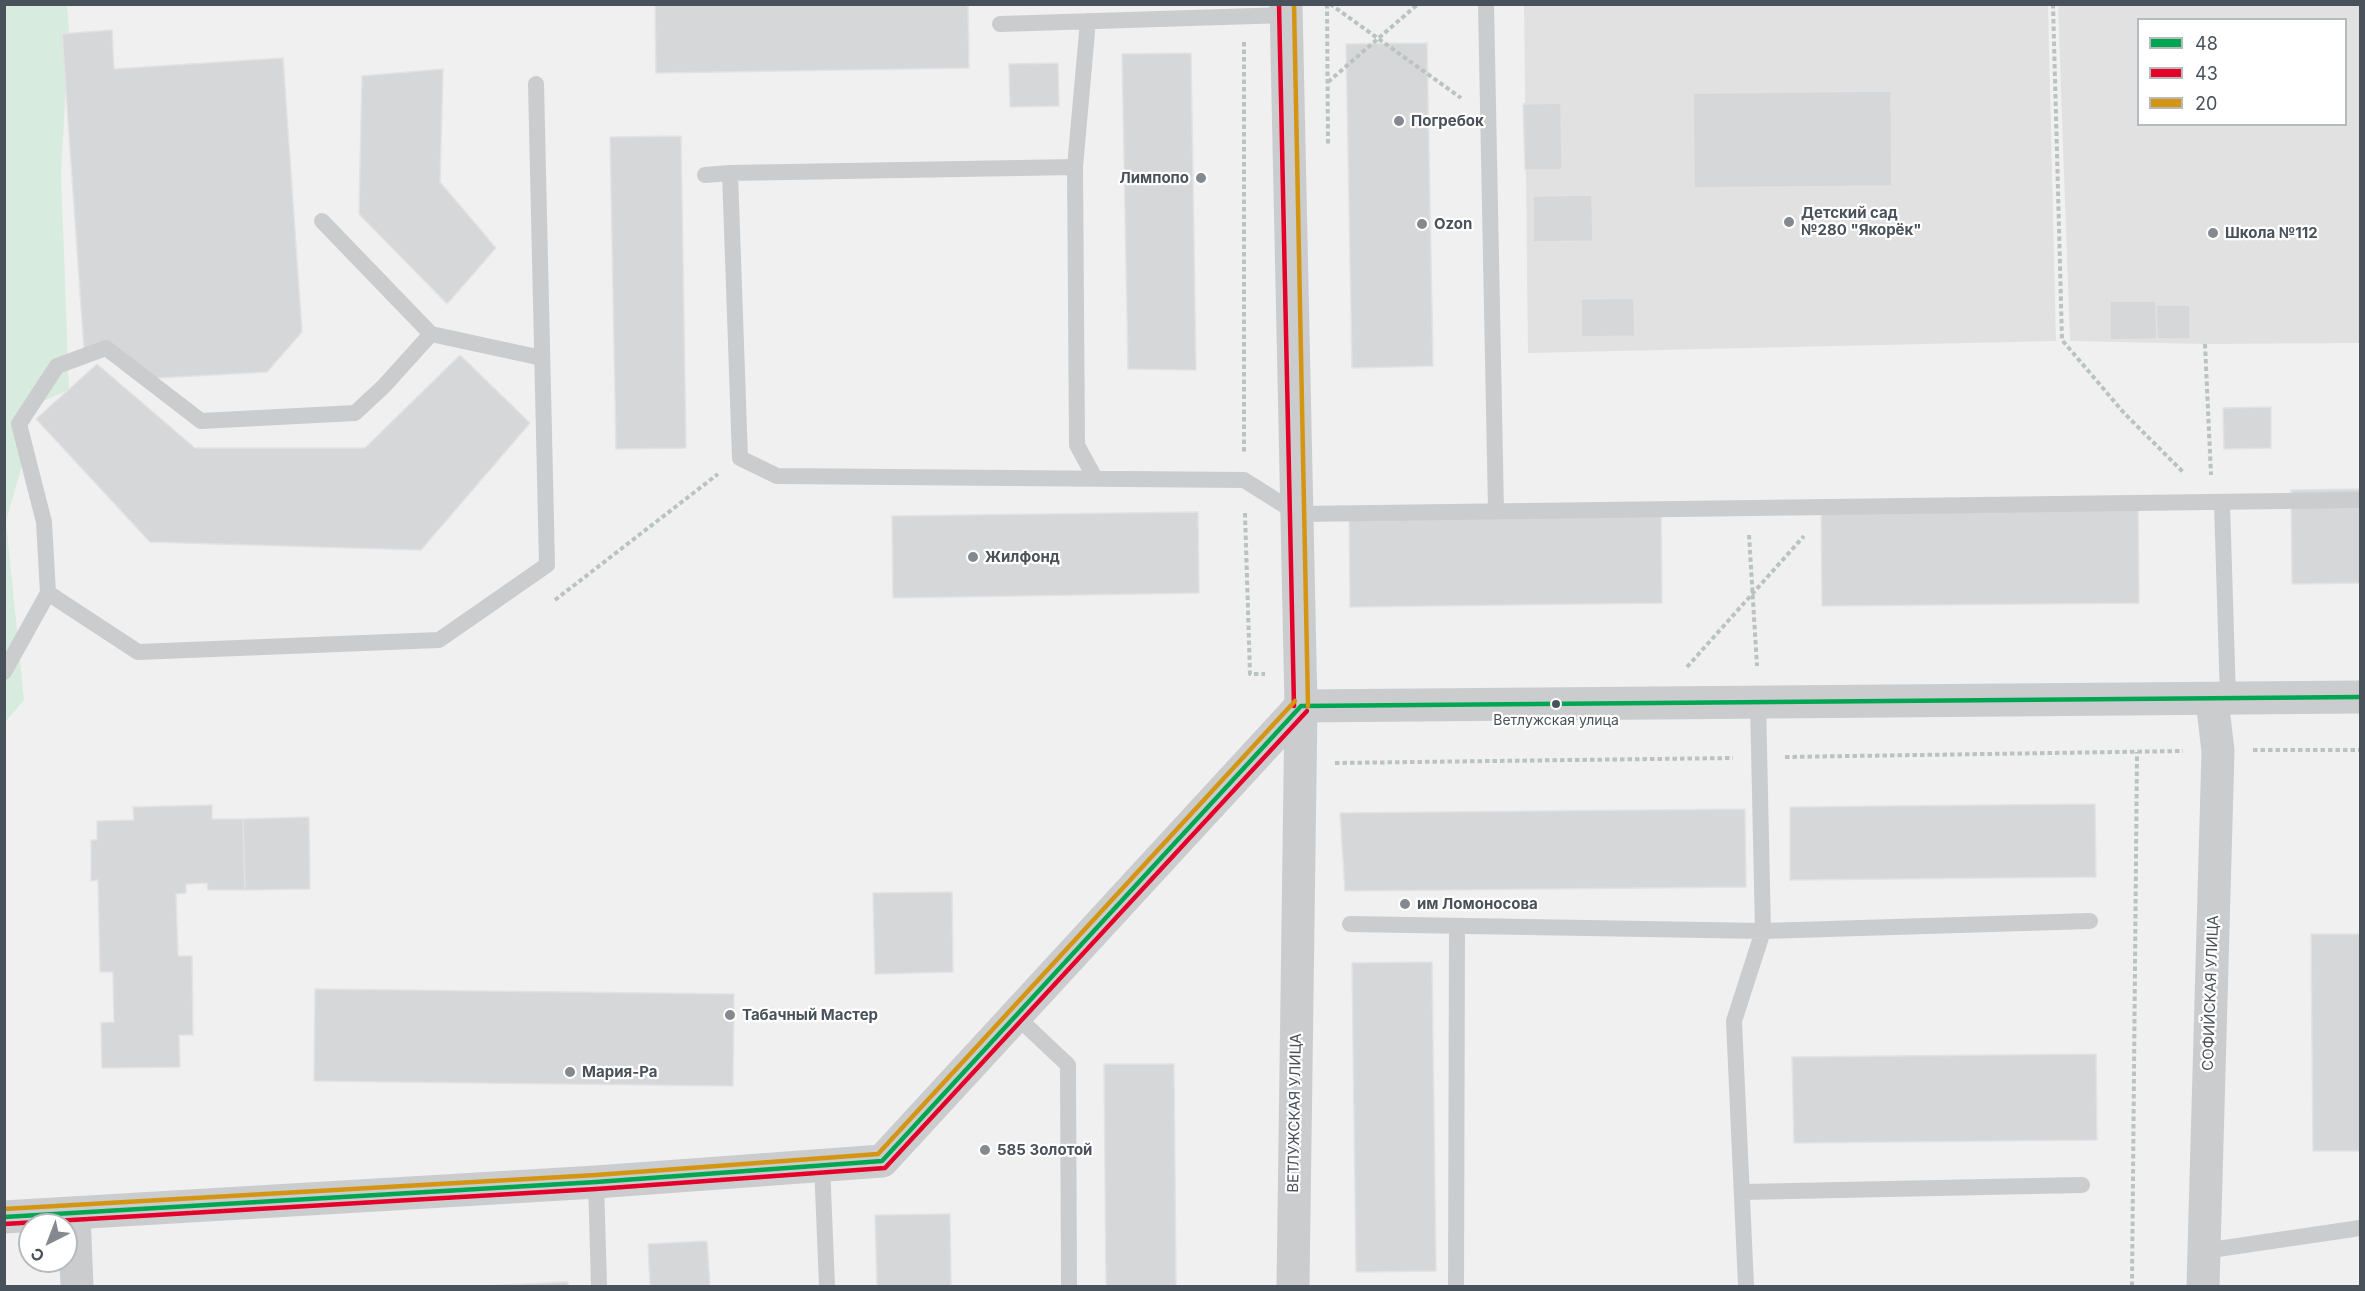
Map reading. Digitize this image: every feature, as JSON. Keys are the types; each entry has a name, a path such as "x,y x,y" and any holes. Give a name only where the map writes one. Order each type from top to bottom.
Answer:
{"main road":[{"name":"ВЕТЛУЖСКАЯ УЛИЦА","path":"1286,10 1298,513 1300,706 1293,1287"},
{"path":"78,1214 596,1182 882,1161 1300,706 2361,697"},
{"name":"СОФИЙСКАЯ УЛИЦА","path":"2203,1287 2220,699"}],"lane":[{"path":"1486,4 1496,511"},
{"path":"1000,24 1244,16 1286,10"},
{"path":"1088,21 1076,167 1077,445 1095,478"},
{"path":"48,593 138,652 439,640 547,565 536,84"},
{"path":"705,175 1076,167"},
{"path":"730,173 740,458 777,476 1244,480 1298,513 2361,500"},
{"path":"322,221 431,334 542,358"},
{"path":"4,672 48,593 44,522 19,424 57,366 106,348 201,421 355,413 384,386 431,334"},
{"path":"2217,502 2220,699"},
{"path":"1746,1287 1734,1021 1763,931 1758,702"},
{"path":"1350,924 1763,931 2090,921"},
{"path":"1456,1287 1457,926"},
{"path":"1016,1016 1068,1065 1070,1287"},
{"path":"822,1165 827,1287"},
{"path":"596,1182 599,1287"},
{"path":"1743,1192 2082,1185"},
{"path":"2204,1251 2361,1228"}],"path":[{"path":"1330,4 1488,118"},
{"path":"1328,82 1418,4"},
{"path":"2053,4 2062,340 2124,413 2217,502"},
{"path":"1244,16 1244,480 1250,674"},
{"path":"2205,344 2217,502"},
{"path":"555,600 740,458"},
{"path":"1685,670 1830,506"},
{"path":"1748,508 1758,669"},
{"path":"2218,751 2361,750"},
{"path":"2132,1287 2137,752"}],"shaded area":[{"name":"Детский сад №280 \"Якорёк\"","path":"1524,5 2048,5 2056,341 1528,353"},
{"name":"Школа №112","path":"2058,5 2360,5 2360,343 2205,344 2070,341"}],"green space":[{"path":"5,5 67,5 69,31 61,174 69,390 17,412 24,459 6,521 24,700 5,722"}],"building":[{"path":"655,4 968,4 969,68 656,73"},
{"path":"112,30 114,69 283,58 302,332 267,372 138,379 106,348 84,350 62,34"},
{"path":"1427,43 1433,366 1352,368 1346,44"},
{"path":"1191,53 1196,370 1128,369 1122,54"},
{"path":"1058,63 1059,106 1010,107 1009,64"},
{"path":"443,69 440,182 496,248 447,304 359,214 362,76"},
{"path":"1891,91 1892,186 1694,188 1693,93"},
{"path":"1561,103 1562,170 1525,170 1523,104"},
{"path":"681,136 686,448 616,449 610,137"},
{"path":"1592,195 1593,241 1533,242 1533,196"},
{"path":"1634,298 1635,336 1581,337 1581,299"},
{"path":"2110,301 2156,301 2157,339 2110,340"},
{"path":"2156,305 2190,305 2190,339 2157,339"},
{"path":"460,355 530,423 421,550 150,542 36,419 97,364 195,448 365,448"},
{"path":"2271,407 2271,448 2224,449 2223,408"},
{"path":"2360,489 2360,583 2292,584 2291,490"},
{"path":"2138,499 2139,603 1822,606 1821,502"},
{"path":"1661,503 1662,603 1350,607 1349,507"},
{"path":"1198,512 1199,593 893,598 892,516"},
{"path":"2095,804 2096,877 1790,880 1790,807"},
{"path":"212,805 212,819 243,819 245,890 208,890 207,883 186,884 186,893 176,894 178,956 192,956 193,1035 179,1035 180,1067 102,1068 101,1023 114,1022 113,972 100,972 98,880 91,881 91,840 97,840 97,821 134,820 133,807"},
{"path":"1745,809 1746,887 1345,891 1340,813"},
{"path":"309,817 310,889 245,890 243,819"},
{"path":"952,892 953,972 875,974 873,893"},
{"path":"2311,934 2360,934 2360,1151 2313,1151"},
{"path":"1432,962 1436,1271 1356,1272 1352,963"},
{"path":"315,989 734,994 733,1086 314,1081"},
{"path":"2096,1054 2097,1140 1794,1143 1792,1057"},
{"path":"1104,1064 1174,1064 1176,1286 1106,1286"},
{"path":"950,1214 951,1286 877,1286 875,1215"},
{"path":"707,1241 710,1286 650,1286 648,1244"},
{"path":"568,1282 568,1286 484,1286"}],"transit line":[{"name":"43","path":"1279,4 1294,706"},
{"name":"20","path":"1294,4 1308,706"},
{"name":"48","path":"4,1217 596,1182 882,1161 1301,706 2360,697"},
{"name":"20","path":"4,1209 596,1175 878,1154 1295,701"},
{"name":"43","path":"4,1224 596,1189 885,1168 1307,711"}],"place":[{"name":"Погребок","path":"1399,121"},
{"name":"Лимпопо","path":"1201,178"},
{"name":"Детский сад №280 \"Якорёк\"","path":"1789,222"},
{"name":"Ozon","path":"1422,224"},
{"name":"Школа №112","path":"2213,233"},
{"name":"Жилфонд","path":"973,557"},
{"name":"Ветлужская улица","path":"1556,704"},
{"name":"им Ломоносова","path":"1405,904"},
{"name":"Табачный Мастер","path":"730,1015"},
{"name":"Мария-Ра","path":"570,1072"},
{"name":"585 Золотой","path":"985,1150"}]}
